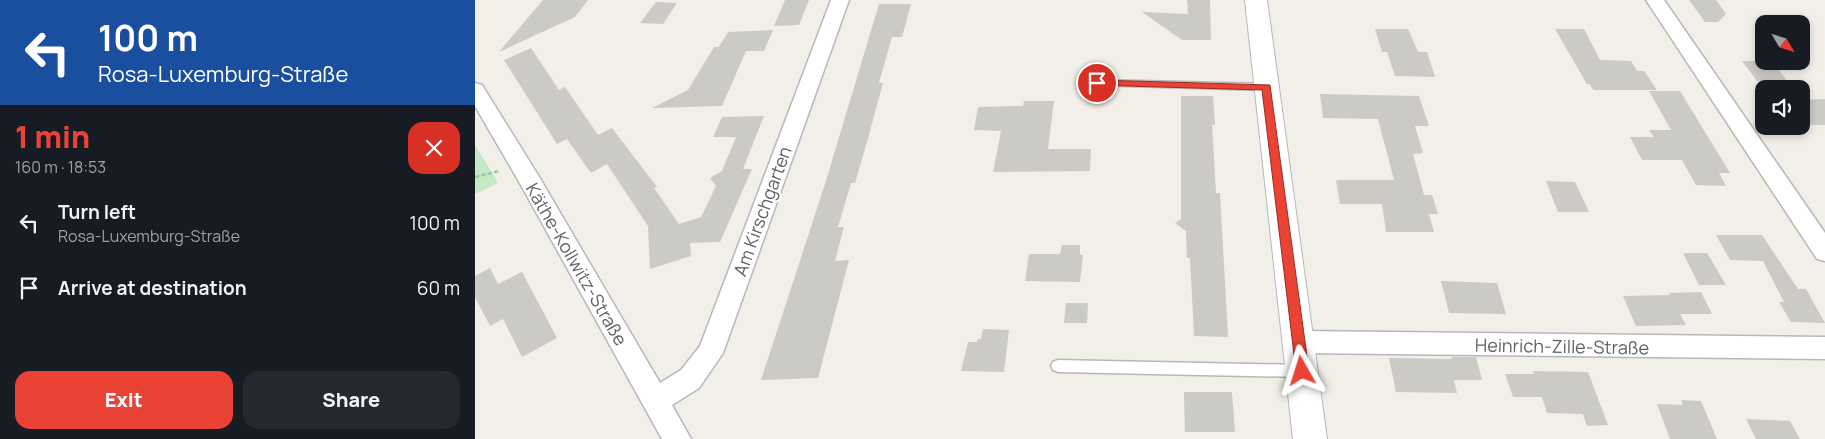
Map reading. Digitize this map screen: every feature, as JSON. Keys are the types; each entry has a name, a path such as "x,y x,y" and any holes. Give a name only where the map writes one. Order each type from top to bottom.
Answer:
{"street":[{"name":"Am Kirschgarten","path":"655,401 690,379 710,353 840,0"},
{"path":"1256,0 1300,342 1310,439"},
{"path":"1655,0 1825,252"},
{"name":"Käthe-Kollwitz-Straße","path":"475,90 530,181 677,439"},
{"name":"Heinrich-Zille-Straße","path":"1300,342 1825,348"}],"lane":[{"path":"1097,83 1267,87"},
{"path":"1058,366 1302,371"}],"green space":[{"path":"475,145 498,183 475,194"}],"building":[{"path":"543,0 588,0 575,17 499,52"},
{"path":"785,0 809,0 799,25 774,26"},
{"path":"1187,0 1210,0 1211,40 1182,40 1142,12 1188,14"},
{"path":"1689,0 1716,0 1726,14 1718,22 1705,22"},
{"path":"656,2 677,3 663,24 640,23"},
{"path":"879,4 911,4 902,37 892,37 879,83 883,83 867,142 855,183 851,183 838,227 844,227 835,261 849,260 818,378 761,380 825,184"},
{"path":"1375,29 1408,29 1418,52 1427,52 1435,77 1395,76 1387,52 1382,52"},
{"path":"1555,29 1584,29 1600,60 1631,61 1637,71 1644,71 1657,90 1593,90 1590,84 1587,84"},
{"path":"773,30 764,51 746,51 722,106 652,108 688,90 714,47 719,47 728,32"},
{"path":"531,48 559,90 565,87 598,135 612,128 657,187 654,188 679,224 701,217 716,186 710,178 722,171 736,137 713,137 722,117 764,116 743,169 752,169 720,242 690,243 691,256 650,269 648,226 607,164 591,173 567,139 557,144 504,60"},
{"path":"1742,61 1755,61 1755,70 1779,70 1786,80 1756,80"},
{"path":"1649,91 1680,91 1730,173 1719,173 1726,186 1696,185 1682,160 1642,160 1630,137 1654,137 1649,130 1671,130"},
{"path":"1320,94 1419,96 1429,126 1415,126 1423,153 1413,154 1424,195 1432,195 1438,214 1429,214 1434,232 1386,232 1382,204 1340,204 1336,180 1394,180 1378,119 1323,118"},
{"path":"1181,96 1213,96 1215,125 1212,125 1216,193 1220,193 1228,337 1194,336 1190,258 1187,258 1186,231 1175,223 1181,219"},
{"path":"1825,99 1825,125 1810,124 1810,100"},
{"path":"1024,101 1054,101 1048,149 1091,149 1090,171 993,172 1001,131 974,130 978,107 1023,106"},
{"path":"1546,181 1575,182 1589,212 1558,212"},
{"path":"1716,235 1762,235 1798,289 1806,289 1825,323 1791,322 1779,302 1784,302 1763,261 1730,260"},
{"path":"1062,245 1080,245 1080,255 1083,255 1080,282 1025,281 1029,254 1060,254"},
{"path":"1683,253 1707,253 1726,285 1699,285"},
{"path":"490,268 498,284 522,272 557,338 522,357 503,319 490,326 475,297 475,276"},
{"path":"1441,281 1497,283 1506,314 1449,313"},
{"path":"1701,292 1712,314 1680,314 1686,325 1636,326 1623,296 1670,295 1669,293"},
{"path":"1066,303 1088,303 1087,323 1064,323"},
{"path":"983,329 1009,330 1004,372 961,371 968,342 977,342 978,339 981,339"},
{"path":"1451,357 1476,357 1482,380 1454,380 1457,393 1396,392 1389,358 1452,359"},
{"path":"1533,371 1588,372 1608,425 1587,426 1583,414 1547,413 1542,397 1513,397 1505,374 1534,374"},
{"path":"1184,392 1232,392 1235,432 1185,432"},
{"path":"1681,400 1701,401 1717,439 1670,439 1657,404 1683,405"},
{"path":"1746,419 1790,421 1800,439 1756,439"}],"route":[{"path":"1097,83 1267,87 1300,342 1302,371"}]}
